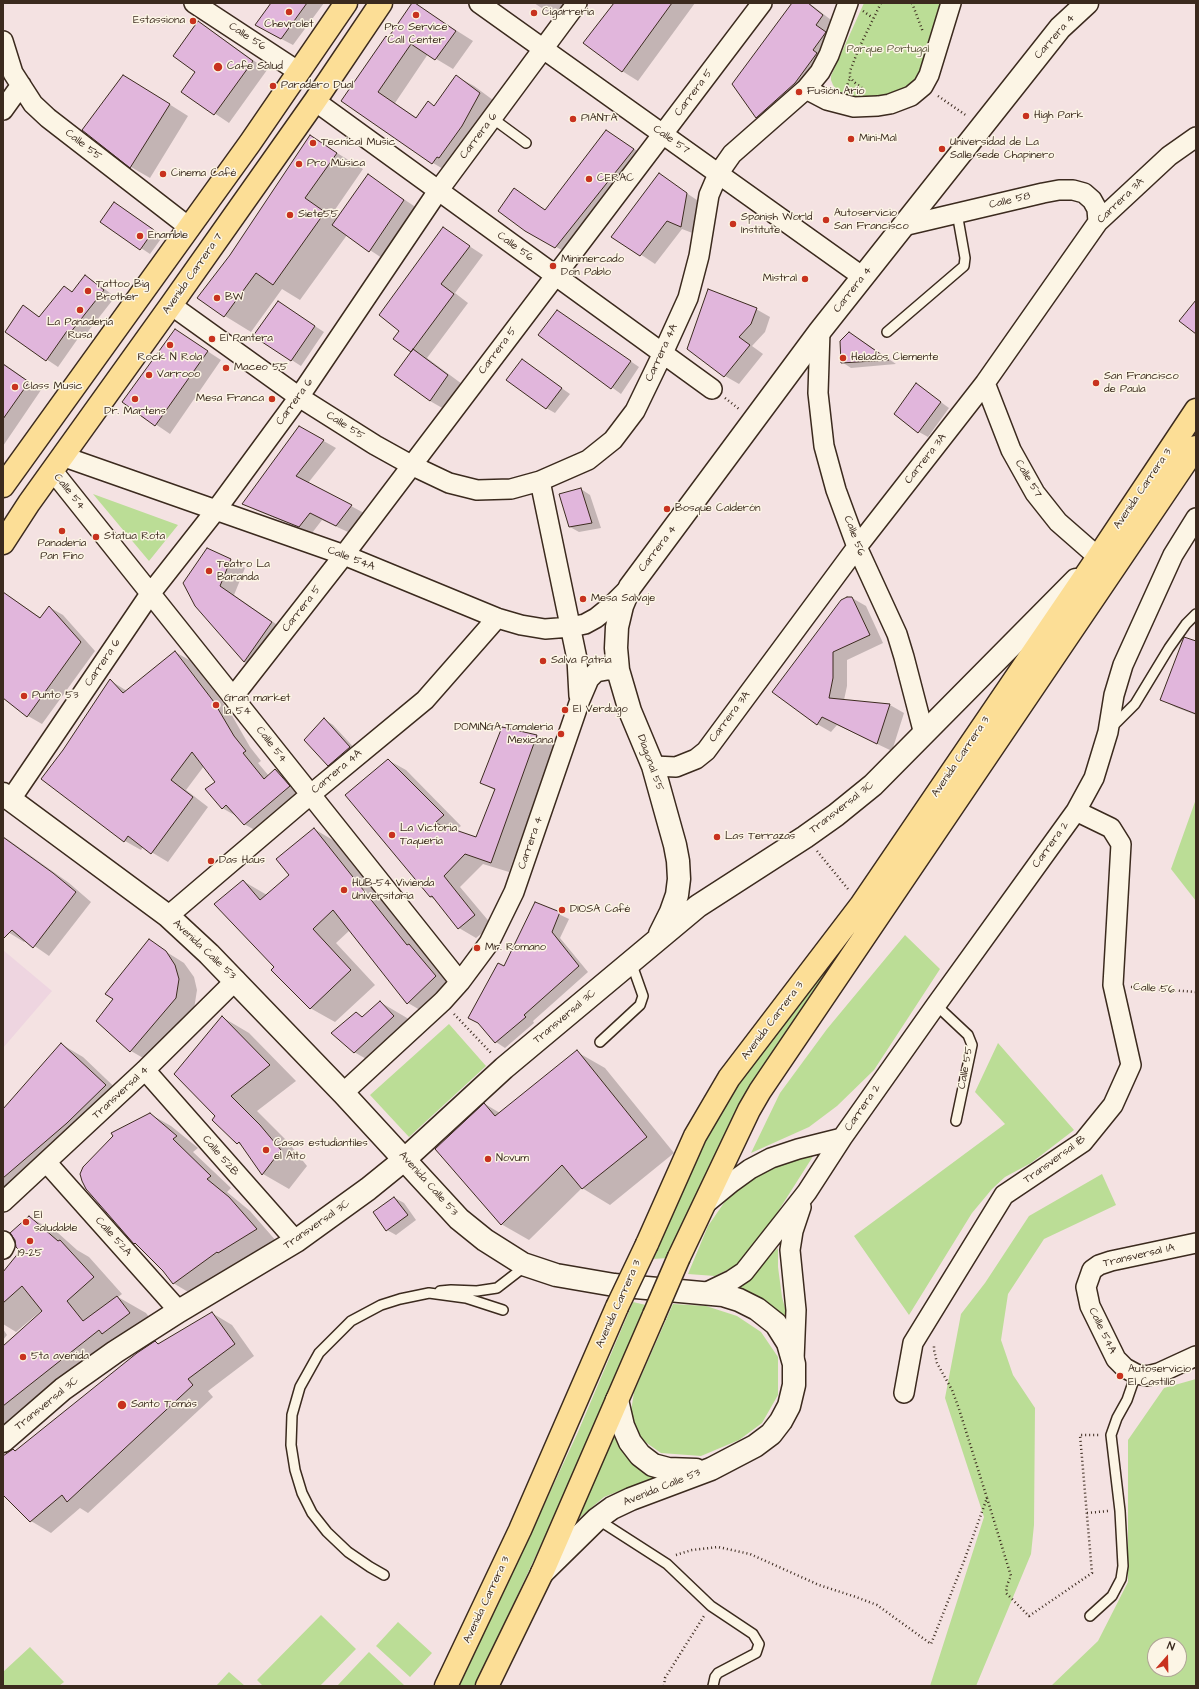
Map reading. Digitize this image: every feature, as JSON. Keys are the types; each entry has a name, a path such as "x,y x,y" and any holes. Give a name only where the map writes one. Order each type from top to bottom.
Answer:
{"main road":[{"path":"3,486 250,144 346,3"},
{"name":"Avenida Carrera 7","path":"3,543 57,463 315,101 381,3"},
{"name":"Avenida Carrera 3","path":"446,1686 520,1530 617,1307 695,1136 729,1078 861,905 1098,557 1196,410"},
{"name":"Avenida Carrera 3","path":"487,1686 542,1572 678,1258 760,1091 1196,447"}],"street":[{"name":"Calle 56","path":"194,3 299,72"},
{"name":"Calle 57","path":"479,3 863,277"},
{"name":"Carrera 6","path":"7,797 150,594 216,510 299,397 438,191 577,3"},
{"name":"Carrera 5","path":"233,697 344,555 762,3"},
{"name":"Carrera 4A","path":"540,481 588,460 613,440 635,411 688,298 699,256 709,195 718,174 732,154 806,89 820,72 829,55 848,3"},
{"path":"806,89 840,104 866,107 884,105 911,96 923,86 929,75 951,3"},
{"name":"Carrera 4","path":"630,587 820,331 1060,28 1087,3"},
{"name":"Calle 55","path":"3,41 13,73 33,104 48,118 190,228"},
{"path":"3,110 21,85"},
{"name":"Calle 56","path":"315,101 555,276 712,388"},
{"name":"Carrera 3A","path":"653,766 676,767 696,759 706,751 857,547 985,383 1098,222 1169,156 1196,137"},
{"name":"Calle 58","path":"903,226 1059,190 1073,190 1084,193 1092,200 1097,209 1098,222"},
{"name":"Calle 55","path":"171,305 299,397 375,445 411,465 449,483 477,490 511,489 540,481"},
{"name":"Calle 56","path":"820,331 818,393 824,446 836,490 857,547 897,634 924,734"},
{"name":"Calle 57","path":"985,383 1011,450 1035,493 1058,522 1098,557"},
{"name":"Calle 54A","path":"57,463 216,510 344,555 497,618 520,625 545,629 571,627 585,624 596,618 612,605 630,587"},
{"name":"Calle 54","path":"57,463 150,594 460,982"},
{"path":"540,481 577,658 580,700"},
{"name":"Carrera 2","path":"705,1293 732,1280 744,1272 806,1192 842,1138 1076,811 1094,778 1108,732 1114,695 1124,664 1174,555 1196,518"},
{"name":"Transversal 3C","path":"3,1441 63,1389 115,1352 179,1311 296,1241 405,1159 504,1068 698,906 805,837 836,815 873,785 1098,557"},
{"name":"Diagonal 55","path":"630,587 622,606 617,627 616,648 618,670 630,711 653,766 676,845 679,879 677,896 672,912 658,939"},
{"name":"Carrera 4A","path":"168,916 310,795 425,700 497,618"},
{"name":"Carrera 4","path":"343,1093 443,1001 460,982 489,943 514,892 580,700 589,679 596,672 618,670"},
{"name":"Avenida Calle 53","path":"7,797 168,916 236,980 405,1159 459,1219 485,1240 523,1264 556,1275 590,1281 724,1295 739,1300 757,1309 776,1324 788,1343 794,1364 794,1385 789,1406 781,1421 771,1434 756,1446 711,1469 631,1499 612,1508 596,1519 542,1572"},
{"name":"Transversal 1B","path":"904,1393 913,1343 1004,1195 1083,1142 1113,1105 1131,1065 1113,986 1121,844 1111,828 1076,811"},
{"name":"Transversal 4","path":"3,1202 145,1070 236,980"},
{"name":"Calle 52B","path":"145,1070 296,1241"},
{"name":"Carrera 2","path":"702,1208 732,1182 750,1169 770,1158 842,1138"},
{"name":"Calle 52A","path":"46,1163 179,1311"},
{"name":"Carrera 2","path":"794,1364 796,1310 791,1277 790,1250 793,1231 806,1192"},
{"path":"3,1241 5,1245 3,1249"},
{"name":"Transversal 1A","path":"1089,1278 1092,1270 1099,1265 1111,1261 1196,1243"},
{"name":"Calle 54A","path":"1089,1278 1086,1288 1090,1306 1116,1359 1124,1368 1136,1374"},
{"path":"1136,1374 1147,1376 1159,1373 1196,1356"},
{"name":"Avenida Calle 53","path":"617,1400 623,1426 630,1442 640,1455 653,1464 668,1469 711,1469"}],"lane":[{"path":"492,118 526,144"},
{"path":"887,332 964,266 965,258 957,213"},
{"path":"1108,732 1134,704 1169,648 1186,624 1196,614"},
{"path":"600,1042 640,1005 643,996 631,962"},
{"name":"Calle 55","path":"936,1006 968,1035 972,1045 956,1121"},
{"path":"384,1575 348,1552 327,1532 312,1513 302,1493 295,1470 291,1445 292,1416 300,1387 318,1353 351,1321 381,1305 400,1299 451,1290 477,1291 497,1288 519,1271 523,1264"},
{"path":"429,1293 466,1298 503,1310"},
{"path":"1090,1616 1112,1596 1121,1579 1120,1511 1111,1434 1117,1418 1127,1400 1136,1374"},
{"path":"596,1519 667,1564 711,1606 754,1634 759,1644 756,1653 718,1673 715,1677 714,1686"}],"path":[{"path":"865,90 850,77 850,71 859,48 881,3"},
{"path":"912,3 925,37"},
{"path":"923,86 982,126"},
{"path":"712,388 754,420"},
{"path":"805,837 849,890"},
{"name":"Calle 56","path":"1113,986 1196,992"},
{"path":"443,1001 504,1068"},
{"path":"934,1342 937,1363 952,1390 959,1409 1011,1576 1007,1585 1006,1593 1029,1616 1092,1573 1080,1435 1111,1434"},
{"path":"667,1564 677,1554 705,1548 718,1547 750,1554 819,1585 877,1605 931,1644 987,1498"},
{"path":"1087,1513 1120,1511"},
{"path":"664,1686 665,1678 711,1606"}],"shaded area":[{"path":"3,950 52,991 3,1048"}],"green space":[{"name":"Parque Portugal","path":"864,3 945,3 920,78 896,95 864,100 838,91 831,80 831,76"},
{"path":"93,494 178,525 149,561"},
{"path":"1196,799 1196,901 1171,869"},
{"path":"876,902 745,1095 721,1142 668,1258 652,1259 700,1147 735,1088"},
{"path":"905,935 940,969 874,1070 837,1106 809,1127 751,1153 780,1093 827,1029"},
{"path":"449,1024 486,1066 409,1137 370,1095"},
{"path":"998,1043 1074,1130 1031,1163 1005,1177 992,1189 972,1213 909,1315 854,1236 1005,1124 975,1092"},
{"path":"817,1150 756,1246 735,1266 715,1276 688,1274 708,1226 728,1197 750,1177 789,1158"},
{"path":"1102,1174 1116,1205 1044,1239 1008,1294 1001,1340 1013,1375 1035,1408 1034,1525 1031,1554 976,1686 930,1686 984,1517 945,1398 961,1314 985,1283 1029,1216"},
{"path":"778,1248 778,1267 782,1297 790,1326 761,1299 737,1286"},
{"path":"633,1302 646,1305 588,1444 475,1686 458,1686 492,1617 578,1432"},
{"path":"673,1304 706,1306 737,1316 761,1332 778,1357 778,1395 762,1423 739,1440 701,1456 661,1453 638,1437 630,1418 634,1392"},
{"path":"1196,1379 1196,1686 1051,1686 1098,1641 1128,1582 1128,1440 1164,1388"},
{"path":"614,1436 624,1454 638,1469 658,1480 627,1488 604,1497 577,1520"},
{"path":"321,1615 356,1649 320,1686 263,1686 257,1680"},
{"path":"398,1622 432,1653 410,1677 376,1646"},
{"path":"30,1647 64,1682 59,1686 3,1686 3,1672"},
{"path":"369,1652 404,1685 337,1686"},
{"path":"229,1672 245,1686 216,1686"}],"building":[{"path":"271,3 307,3 281,39 255,25"},
{"path":"412,3 415,3 456,31 435,60 411,44 378,92 416,118 428,101 434,106 456,75 480,93 462,126 439,158 437,157 432,164 341,101 386,36 388,38"},
{"path":"614,3 672,3 622,72 583,43"},
{"path":"792,3 808,3 823,15 816,25 826,32 813,50 817,53 795,83 756,118 732,84"},
{"name":"Cafe Salud","path":"198,21 253,61 214,115 181,92 195,72 173,56"},
{"path":"123,75 170,104 130,168 82,130"},
{"name":"CERAC","path":"606,130 634,149 555,248 525,231 498,211 514,188 545,210"},
{"path":"310,135 337,153 305,198 325,212 273,285 256,273 224,317 197,298 230,255"},
{"path":"659,173 687,193 681,227 667,221 640,256 611,237"},
{"path":"368,174 404,200 369,252 332,225"},
{"path":"114,202 154,230 140,250 100,222"},
{"path":"443,227 470,246 441,284 454,294 411,352 393,339 399,331 379,315"},
{"path":"85,275 104,290 70,333 67,331 46,361 5,332 23,305 39,317 64,286 72,292"},
{"path":"708,289 757,308 751,324 739,337 750,345 724,377 687,349"},
{"path":"1196,300 1196,334 1179,321"},
{"path":"278,301 315,326 291,361 253,336"},
{"path":"557,310 631,361 611,389 538,335"},
{"path":"175,329 208,351 155,426 122,402"},
{"path":"849,332 889,360 841,363 840,341"},
{"path":"413,349 448,375 430,401 394,375"},
{"path":"522,359 562,388 546,409 506,380"},
{"path":"3,364 29,382 3,419"},
{"path":"916,383 941,402 918,433 894,414"},
{"path":"299,426 324,440 296,476 352,505 336,526 310,513 299,527 242,504"},
{"path":"581,488 592,523 569,527 559,494"},
{"path":"207,548 231,559 220,586 272,622 244,662 195,606 183,583"},
{"path":"3,592 40,618 49,606 81,642 27,717 3,698"},
{"path":"847,597 852,597 870,635 833,652 833,678 829,698 890,704 877,744 822,717 817,725 772,692 841,600"},
{"path":"1184,637 1196,641 1196,714 1160,700"},
{"path":"175,651 214,702 234,736 246,751 243,753 264,779 275,769 290,786 244,825 226,805 222,809 205,789 215,782 192,752 171,780 193,797 151,854 128,836 124,842 41,779 63,750 110,679 123,693"},
{"path":"324,718 350,747 328,766 304,740"},
{"path":"502,727 537,735 491,863 465,854 444,876 475,915 458,929 432,896 430,897 345,795 388,759 444,815 435,823 476,837 495,789 480,783"},
{"path":"314,828 407,945 409,944 436,976 407,1004 333,910 313,929 351,970 310,1009 271,970 274,967 214,904 243,880 260,900 289,875 276,859"},
{"path":"3,837 53,873 76,892 33,948 12,930 3,939"},
{"path":"535,902 560,912 552,932 579,966 524,1015 526,1017 495,1043 478,1023 468,1018 498,963 504,966"},
{"path":"149,939 166,951 175,965 179,979 176,998 130,1052 96,1021 113,999 105,994"},
{"path":"380,1001 394,1016 354,1053 331,1033 356,1012 362,1017"},
{"path":"222,1016 270,1065 231,1096 260,1125 281,1150 262,1175 239,1142 237,1144 212,1120 215,1116 174,1074"},
{"path":"61,1043 106,1085 67,1123 3,1178 3,1109"},
{"path":"577,1050 647,1137 582,1189 562,1165 501,1225 435,1149 484,1103 495,1116"},
{"path":"150,1113 177,1136 173,1139 211,1176 207,1179 229,1197 257,1229 218,1253 217,1252 173,1284 163,1271 135,1243 134,1244 86,1189 80,1174 83,1167 113,1136 111,1133"},
{"path":"394,1197 408,1215 386,1231 373,1212"},
{"path":"29,1216 58,1241 60,1240 94,1277 67,1301 83,1321 117,1296 130,1313 102,1334 99,1330 3,1406 3,1346 42,1311 22,1286 3,1303 3,1272 20,1251 16,1247 15,1240 10,1233"},
{"name":"Santo Tomás","path":"212,1312 235,1344 188,1379 193,1385 67,1502 62,1495 30,1522 3,1495 3,1456 13,1449 15,1451 137,1353 155,1341 158,1344"}],"place":[{"name":"Chevrolet","path":"289,12"},
{"name":"Cigarreria","path":"534,13"},
{"name":"Pro Service Call Center","path":"416,15"},
{"name":"Estassiona","path":"193,21"},
{"name":"Cafe Salud","path":"218,67"},
{"name":"Paradero Dual","path":"273,86"},
{"name":"Fusión Ario","path":"799,92"},
{"name":"High Park","path":"1026,116"},
{"name":"PIANTA","path":"573,119"},
{"name":"Mini-Mal","path":"851,139"},
{"name":"Tecnical Music","path":"313,143"},
{"name":"Universidad de La Salle sede Chapinero","path":"942,149"},
{"name":"Pro Música","path":"299,164"},
{"name":"Cinema Café","path":"163,174"},
{"name":"CERAC","path":"589,179"},
{"name":"Siete55","path":"290,215"},
{"name":"Autoservicio San Francisco","path":"826,220"},
{"name":"Spanish World Institute","path":"733,224"},
{"name":"Enamble","path":"140,236"},
{"name":"Minimercado Don Pablo","path":"553,266"},
{"name":"Mistral","path":"805,279"},
{"name":"Tattoo Big Brother","path":"88,291"},
{"name":"BW","path":"217,298"},
{"name":"La Panaderia Rusa","path":"80,310"},
{"name":"El Pantera","path":"212,339"},
{"name":"Rock N Rola","path":"170,345"},
{"name":"Helados Clemente","path":"843,358"},
{"name":"Maceo 55","path":"226,368"},
{"name":"Varrooo","path":"149,375"},
{"name":"San Francisco de Paula","path":"1096,383"},
{"name":"Class Music","path":"15,387"},
{"name":"Dr. Martens","path":"135,399"},
{"name":"Mesa Franca","path":"272,399"},
{"name":"Bosque Calderón","path":"667,509"},
{"name":"Panadería Pan Fino","path":"62,531"},
{"name":"Statua Rota","path":"96,537"},
{"name":"Teatro La Baranda","path":"209,571"},
{"name":"Mesa Salvaje","path":"583,599"},
{"name":"Salva Patria","path":"543,661"},
{"name":"Punto 53","path":"24,696"},
{"name":"Gran market la 54","path":"216,705"},
{"name":"El Verdugo","path":"565,710"},
{"name":"DOMINGA Tamaleria Mexicana","path":"561,734"},
{"name":"La Victoria Taquería","path":"392,835"},
{"name":"Las Terrazas","path":"717,837"},
{"name":"Das Haus","path":"211,861"},
{"name":"HUB-54 Vivienda Universitaria","path":"344,890"},
{"name":"DIOSA Café","path":"562,910"},
{"name":"Mr. Romano","path":"477,948"},
{"name":"Casas estudiantiles el Alto","path":"266,1150"},
{"name":"Novum","path":"488,1159"},
{"name":"El saludable","path":"26,1222"},
{"name":"19-25","path":"30,1241"},
{"name":"5ta avenida","path":"23,1357"},
{"name":"Autoservicio El Castillo","path":"1120,1376"},
{"name":"Santo Tomás","path":"122,1405"}]}
